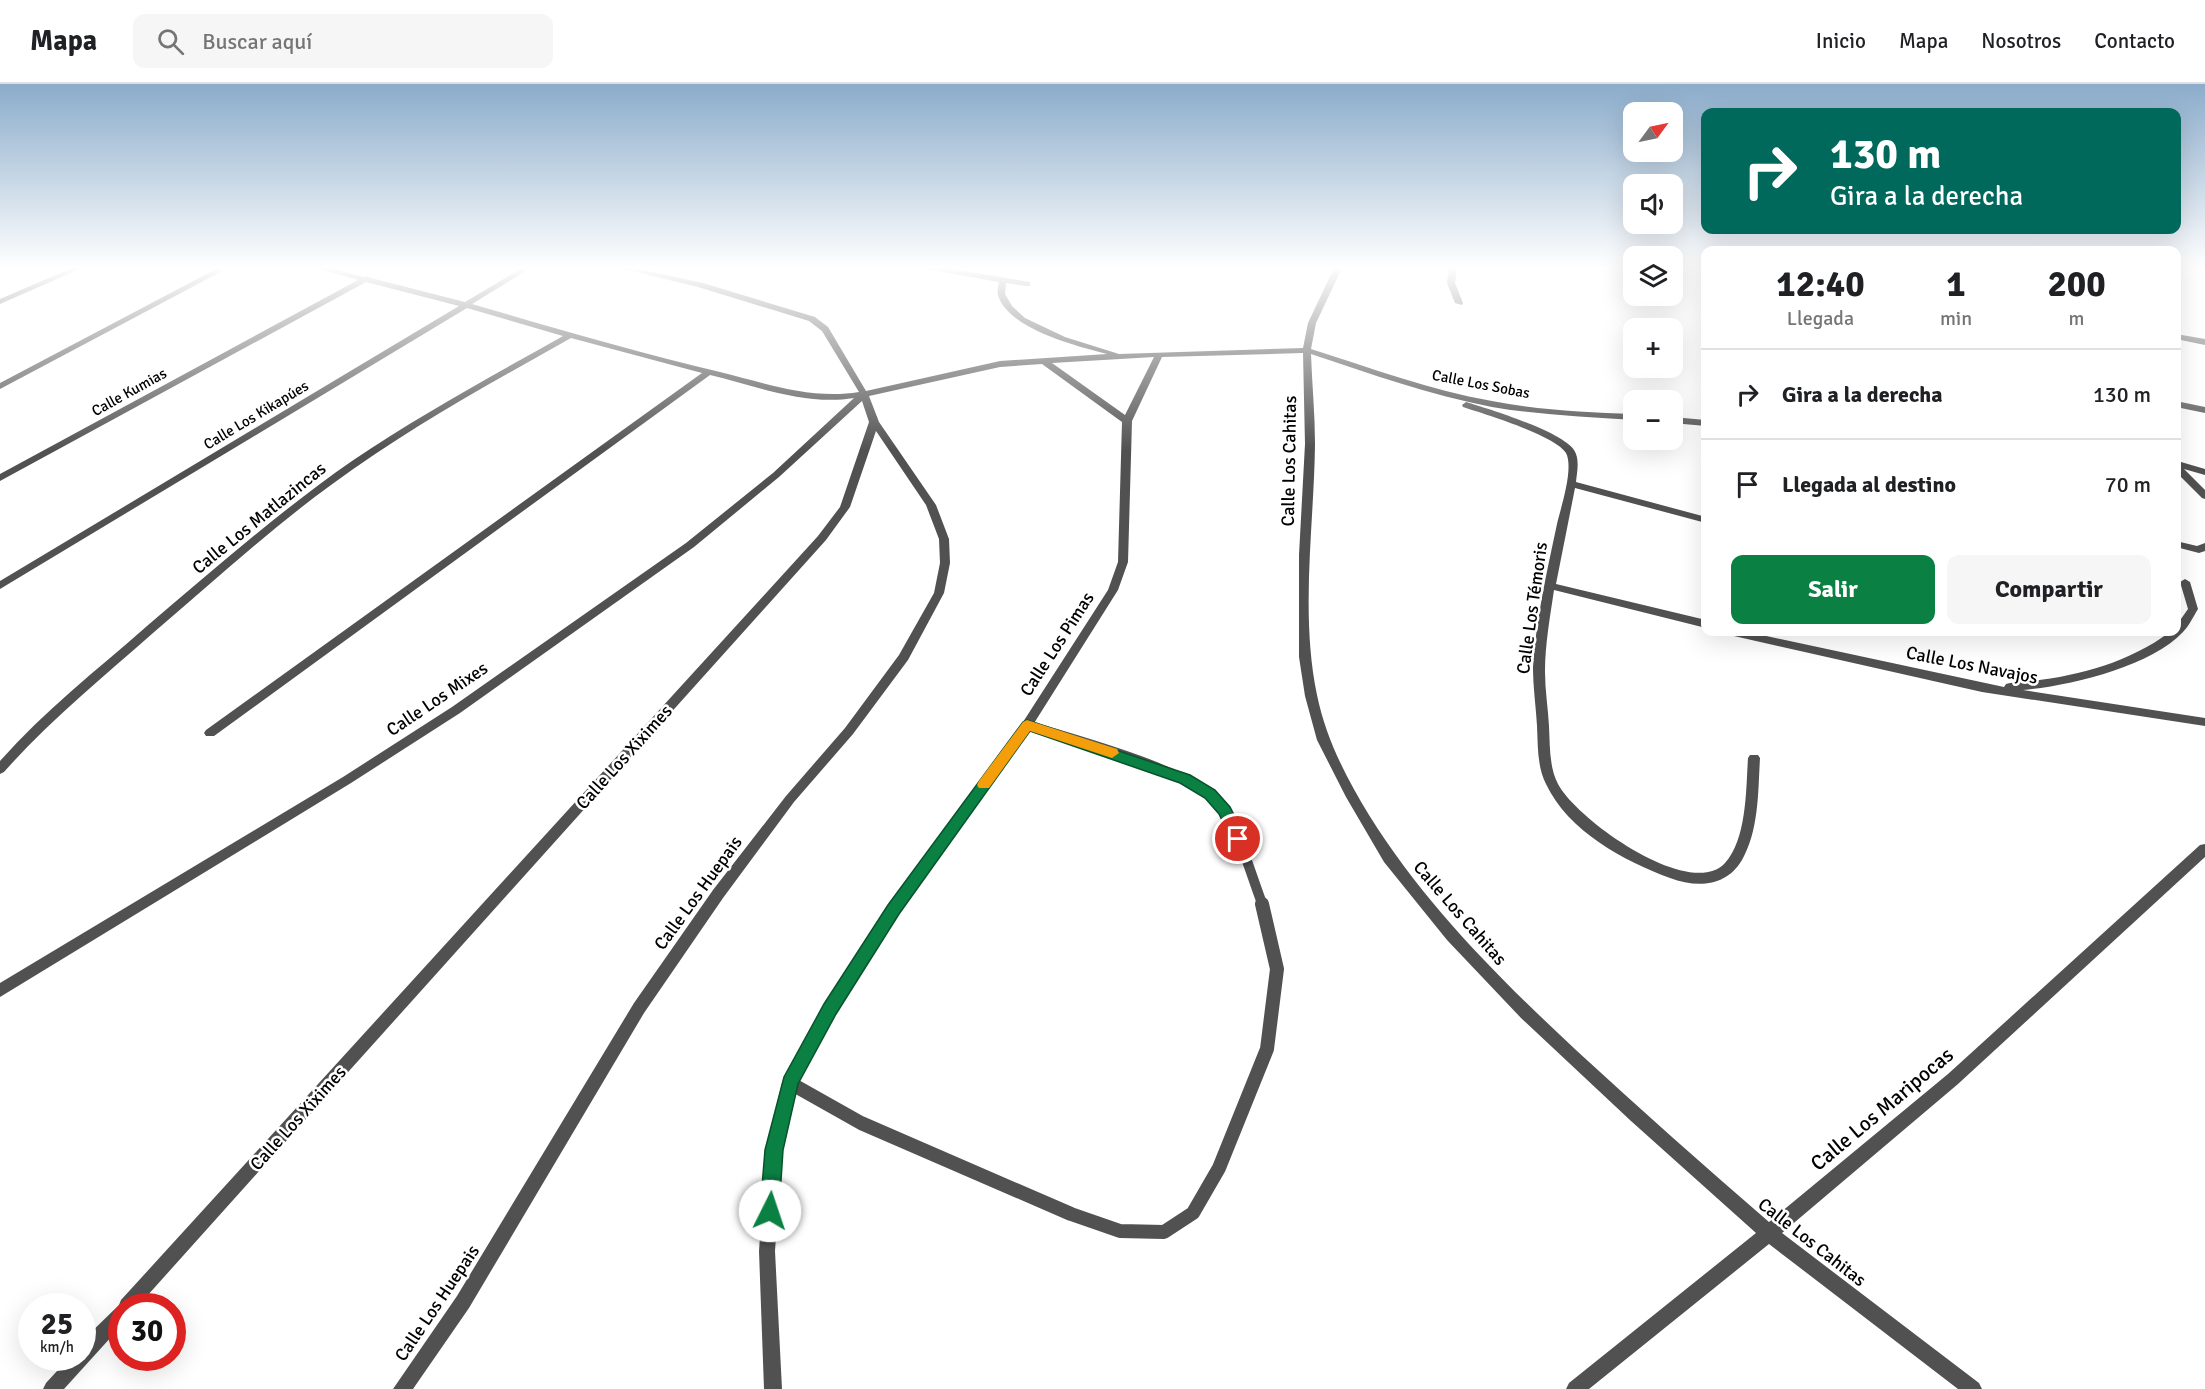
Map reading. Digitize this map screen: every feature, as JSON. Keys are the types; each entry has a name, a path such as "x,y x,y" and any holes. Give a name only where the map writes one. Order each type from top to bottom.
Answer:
{"street":[{"path":"0,386 108,329"},
{"name":"Calle Kumias","path":"0,478 274,329"},
{"name":"Calle Los Kikapúes","path":"0,586 426,329"},
{"name":"Calle Los Sobas","path":"549,329 707,373 807,396 839,398 980,367 1020,362 1307,350 1420,387 1492,404 1623,416"},
{"path":"825,329 864,394 874,422"},
{"path":"1039,329 1121,356"},
{"name":"Calle Los Cahitas","path":"1311,329 1307,350 1310,444 1304,555 1305,657 1311,696 1323,740 1352,798 1389,858 1452,936 1526,1013 1636,1116 1769,1233 1973,1389"},
{"name":"Calle Los Matlazincas","path":"0,769 17,749 80,690 258,537 327,483 399,434 570,335"},
{"path":"2181,337 2205,342"},
{"name":"Calle Los Pimas","path":"773,1389 767,1251 774,1150 790,1083 830,1009 894,909 1027,725 1113,590 1123,562 1127,421 1159,355"},
{"path":"1045,362 1127,421"},
{"path":"210,733 707,373"},
{"name":"Calle Los Témoris","path":"1420,387 1559,442 1568,449 1572,457 1570,484 1550,586 1539,669 1545,760 1554,789 1583,823 1620,849 1682,878 1700,881 1716,878 1726,872 1737,856 1747,827 1754,758"},
{"name":"Calle Los Mixes","path":"0,991 347,780 456,710 690,545 776,475 864,394"},
{"path":"2181,405 2205,411"},
{"path":"1683,421 1701,423"},
{"name":"Calle Los Xiximes","path":"139,1293 822,538 845,507 874,422"},
{"name":"Calle Los Huepais","path":"402,1389 463,1302 639,1008 718,894 783,808 849,731 904,657 939,593 945,563 944,539 931,505 874,422"},
{"path":"2181,465 2205,471"},
{"path":"2181,471 2205,496"},
{"path":"1570,484 1701,519"},
{"path":"2181,545 2199,550 2205,546"},
{"path":"2181,628 2193,609 2185,582"},
{"path":"1550,586 1701,623"},
{"name":"Calle Los Navajos","path":"1752,636 1982,688 2205,722"},
{"path":"1982,688 2022,686 2084,674 2123,662 2158,646 2172,636"},
{"name":"Calle Los Maripocas","path":"1575,1389 1769,1233 1953,1079 2205,849"},
{"path":"96,1341 108,1327"},
{"path":"52,1389 68,1371"}],"lane":[{"path":"790,1083 861,1123 1071,1214 1120,1232 1164,1232 1192,1213 1219,1168 1267,1049 1277,969 1265,912 1225,811 1210,794 1185,779 1152,766 1027,725"}],"slow traffic":[{"path":"984,785 1027,725 1112,753"}],"route":[{"path":"770,1211 774,1150 790,1083 830,1009 894,909 1027,725 1185,779 1210,794 1225,811 1238,839"}]}
